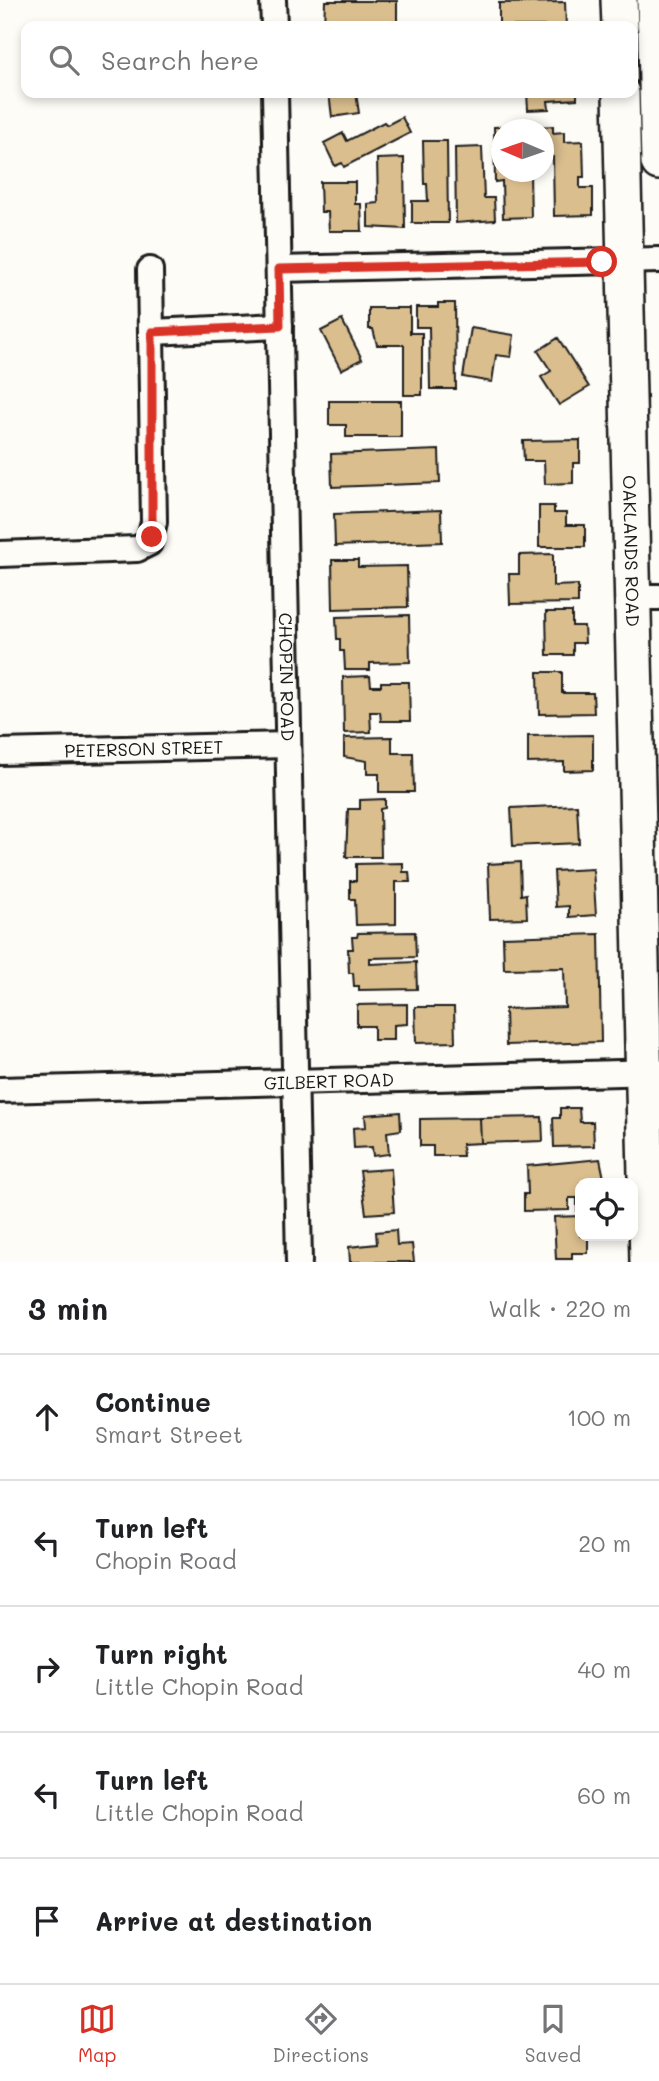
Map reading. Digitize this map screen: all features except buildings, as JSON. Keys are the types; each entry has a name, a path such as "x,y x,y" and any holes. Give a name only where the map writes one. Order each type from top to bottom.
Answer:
{"main road":[{"path":"619,0 620,21"},
{"path":"655,0 659,162"},
{"name":"OAKLANDS ROAD","path":"622,98 642,261 651,1073 648,1262"}],"street":[{"path":"273,0 274,21"},
{"name":"CHOPIN ROAD","path":"275,98 299,1262"},
{"path":"279,269 642,261"},
{"path":"0,554 137,549 149,543 154,522 150,270"},
{"path":"152,332 280,326"},
{"name":"PETERSON STREET","path":"0,752 288,745"},
{"name":"GILBERT ROAD","path":"0,1090 651,1073"}],"route":[{"path":"152,537 152,332 280,326 279,269 602,262"}]}
